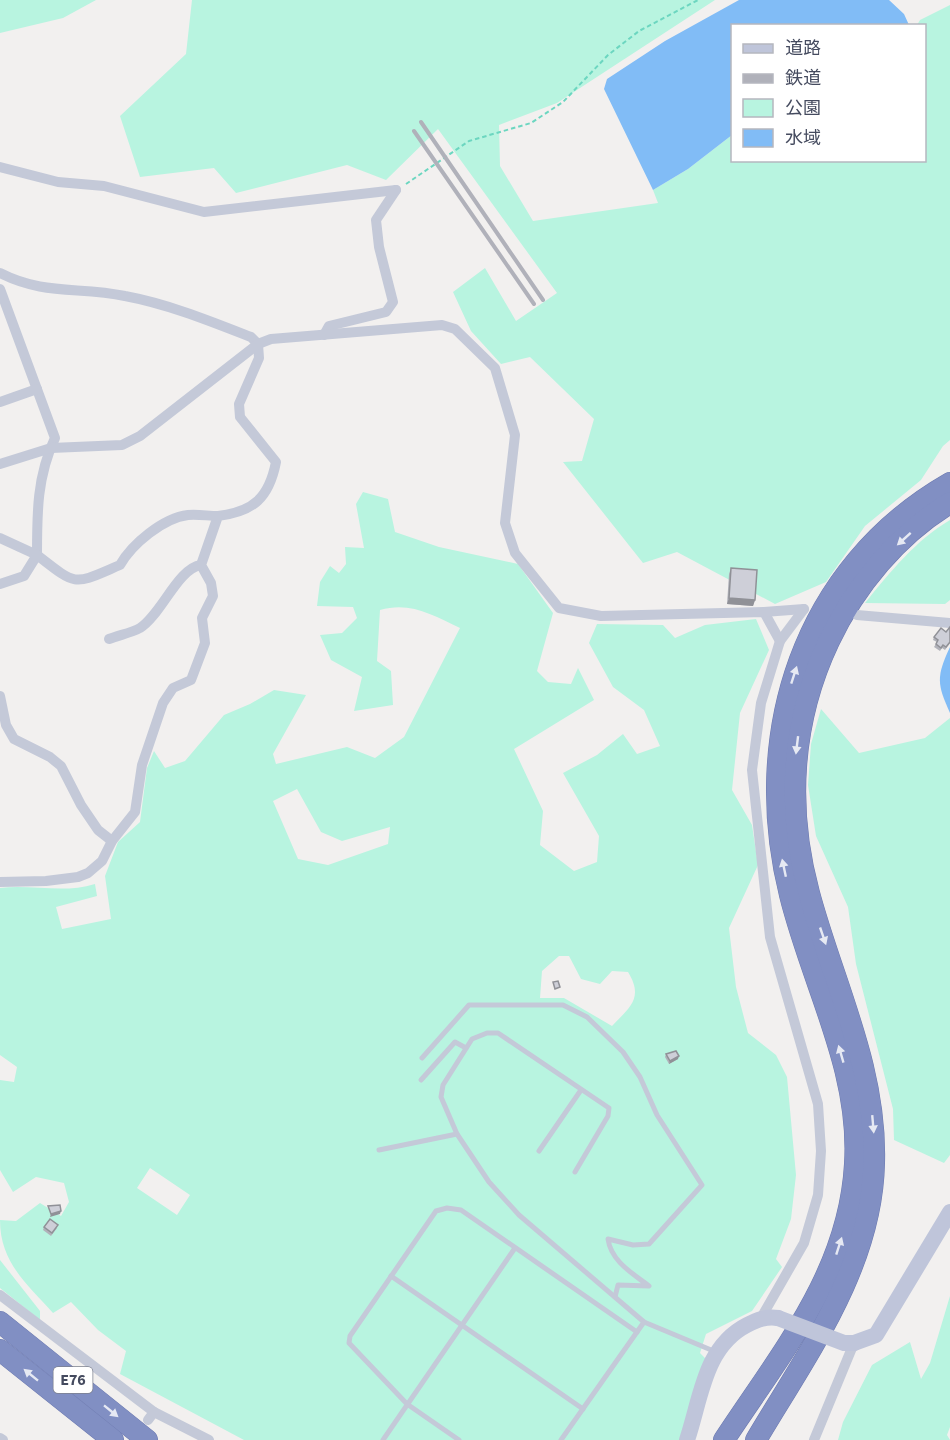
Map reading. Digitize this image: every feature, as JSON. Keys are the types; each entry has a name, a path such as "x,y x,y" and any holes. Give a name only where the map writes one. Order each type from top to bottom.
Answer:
{"highway":[{"path":"739,1440 796,1343 830,1271 844,1233 851,1200 855,1132 843,1060 793,907 781,856 776,803 778,744 792,681 803,648 836,589 882,534 905,513 950,483"},
{"path":"761,1440 848,1276 862,1238 872,1193 874,1131 870,1093 861,1055 811,902 800,853 794,776 799,731 809,687 821,656 853,599 895,547 950,503"},
{"path":"724,1440 812,1306 830,1271"},
{"name":"E76","path":"0,1322 148,1430"},
{"path":"756,1440 813,1343"},
{"name":"E76","path":"0,1350 113,1440"},
{"path":"62,1400 104,1440"}],"street":[{"path":"0,167 58,182 104,186 204,212 396,190"},
{"path":"324,335 329,326 386,312 393,302 379,247 376,220 396,190"},
{"path":"0,273 23,285 39,288 124,295 209,321 251,337 258,344 259,358 239,404 240,417 276,462 260,498 252,507 240,514 186,515 137,542 120,565 82,582 67,579 37,555 0,538"},
{"path":"0,289 56,438 45,461 37,500 37,555 24,576 0,584"},
{"path":"0,465 51,448 122,445 140,436 258,344 271,339 442,325 455,329 495,368 515,435 505,523 515,553 559,608 601,616 804,609 780,641 761,703 752,770 770,937 818,1104 821,1151 818,1195 804,1243 769,1318"},
{"path":"0,402 37,389"},
{"path":"109,639 140,628 155,614 188,571 201,565 218,516"},
{"path":"0,882 46,881 88,873 102,861 112,841 135,812 142,765 163,703 173,688 191,680 205,643 202,618 213,596 211,583 201,565"},
{"path":"764,612 780,641"},
{"path":"857,615 950,623"},
{"path":"0,696 6,725 14,739 50,757 61,766 81,805 98,830 112,841"},
{"path":"687,1440 709,1366 729,1335 769,1318 844,1343 854,1343 876,1335 950,1212"},
{"path":"0,1295 148,1430 209,1440"},
{"path":"814,1440 854,1343"}],"lane":[{"path":"422,1058 469,1005 563,1005 587,1017 624,1052 640,1077 657,1115 702,1185 649,1244 633,1245 608,1239 610,1248 624,1267 649,1286 618,1285 615,1297"},
{"path":"575,1172 608,1116 609,1108 498,1034 472,1039 443,1084 441,1097 458,1134 489,1182 519,1215 644,1322 716,1352"},
{"path":"421,1080 455,1042 466,1048"},
{"path":"539,1151 581,1090"},
{"path":"379,1150 458,1134"},
{"path":"459,1440 407,1404 349,1343 351,1336 436,1211 447,1208 461,1210 636,1332"},
{"path":"383,1440 515,1248"},
{"path":"391,1276 583,1409"},
{"path":"561,1440 644,1322"}],"path":[{"path":"396,190 469,141 531,123 563,102 608,55 639,31 698,0"}],"green space":[{"path":"0,0 96,0 63,18 0,33"},
{"path":"192,0 715,0 557,103 499,125 500,166 533,221 658,203 653,190 688,169 731,136 731,162 926,162 926,24 918,24 920,20 950,5 950,440 943,446 921,480 865,526 826,582 775,604 677,552 643,563 563,462 582,461 594,419 530,357 501,364 471,331 453,292 485,268 516,321 557,293 438,129 386,180 347,165 236,193 214,168 140,177 120,116 186,54"},
{"path":"363,492 388,499 395,532 439,547 518,564 553,613 537,671 548,682 571,684 578,668 594,700 514,749 543,811 540,845 574,871 597,862 599,836 563,773 597,755 623,734 637,754 660,746 644,710 613,687 589,643 597,624 663,625 675,638 705,625 756,619 769,650 740,713 732,790 752,825 758,865 729,928 736,987 748,1033 776,1055 787,1077 796,1175 791,1219 776,1259 782,1267 752,1311 706,1334 700,1353 706,1359 681,1440 244,1440 120,1374 126,1351 98,1330 71,1302 53,1313 16,1271 4,1248 0,1220 16,1221 40,1203 61,1216 69,1202 64,1183 36,1177 13,1192 0,1170 0,1080 14,1082 17,1067 0,1055 0,888 59,889 95,884 97,896 56,907 62,929 111,919 105,876 118,842 140,822 147,768 154,751 165,768 185,761 224,715 274,690 306,695 273,754 276,764 347,747 375,758 404,737 460,628 431,614 411,608 380,610 377,661 391,671 393,705 354,711 362,677 331,660 320,635 342,633 357,618 353,607 317,606 320,582 330,566 339,573 346,564 345,547 364,548 356,504","holes":["297,789 321,832 342,841 390,827 388,844 328,865 298,859 273,801","559,956 569,956 581,979 600,984 612,971 628,972 633,981 635,996 633,1002 612,1026 564,998 540,998 542,971","150,1168 190,1195 177,1215 137,1188"]},
{"path":"950,520 950,600 945,604 865,603 915,547"},
{"path":"821,709 859,753 925,738 950,718 950,1155 944,1163 894,1140 893,1109 856,964 848,907 816,836 808,785 811,744"},
{"path":"0,1260 40,1311 40,1320 0,1288"},
{"path":"950,1296 950,1427 947,1435 950,1440 838,1440 843,1422 872,1365 910,1342 921,1379 930,1363"}],"water":[{"path":"739,0 889,0 904,14 909,24 731,24 731,136 688,169 653,190 604,89 607,79 665,41"},
{"path":"950,647 950,713 941,687 940,673"}],"building":[{"path":"731,568 757,570 755,600 729,598"},
{"path":"950,627 950,642 946,647 943,645 941,648 936,644 938,640 934,637 941,628 946,632"},
{"path":"558,981 560,987 555,989 553,982"},
{"path":"676,1051 679,1056 670,1061 666,1054"},
{"path":"60,1205 61,1211 51,1214 48,1206"},
{"path":"50,1219 58,1225 52,1233 44,1227"}],"railway":[{"path":"421,122 543,300"},
{"path":"414,131 534,304"}]}
